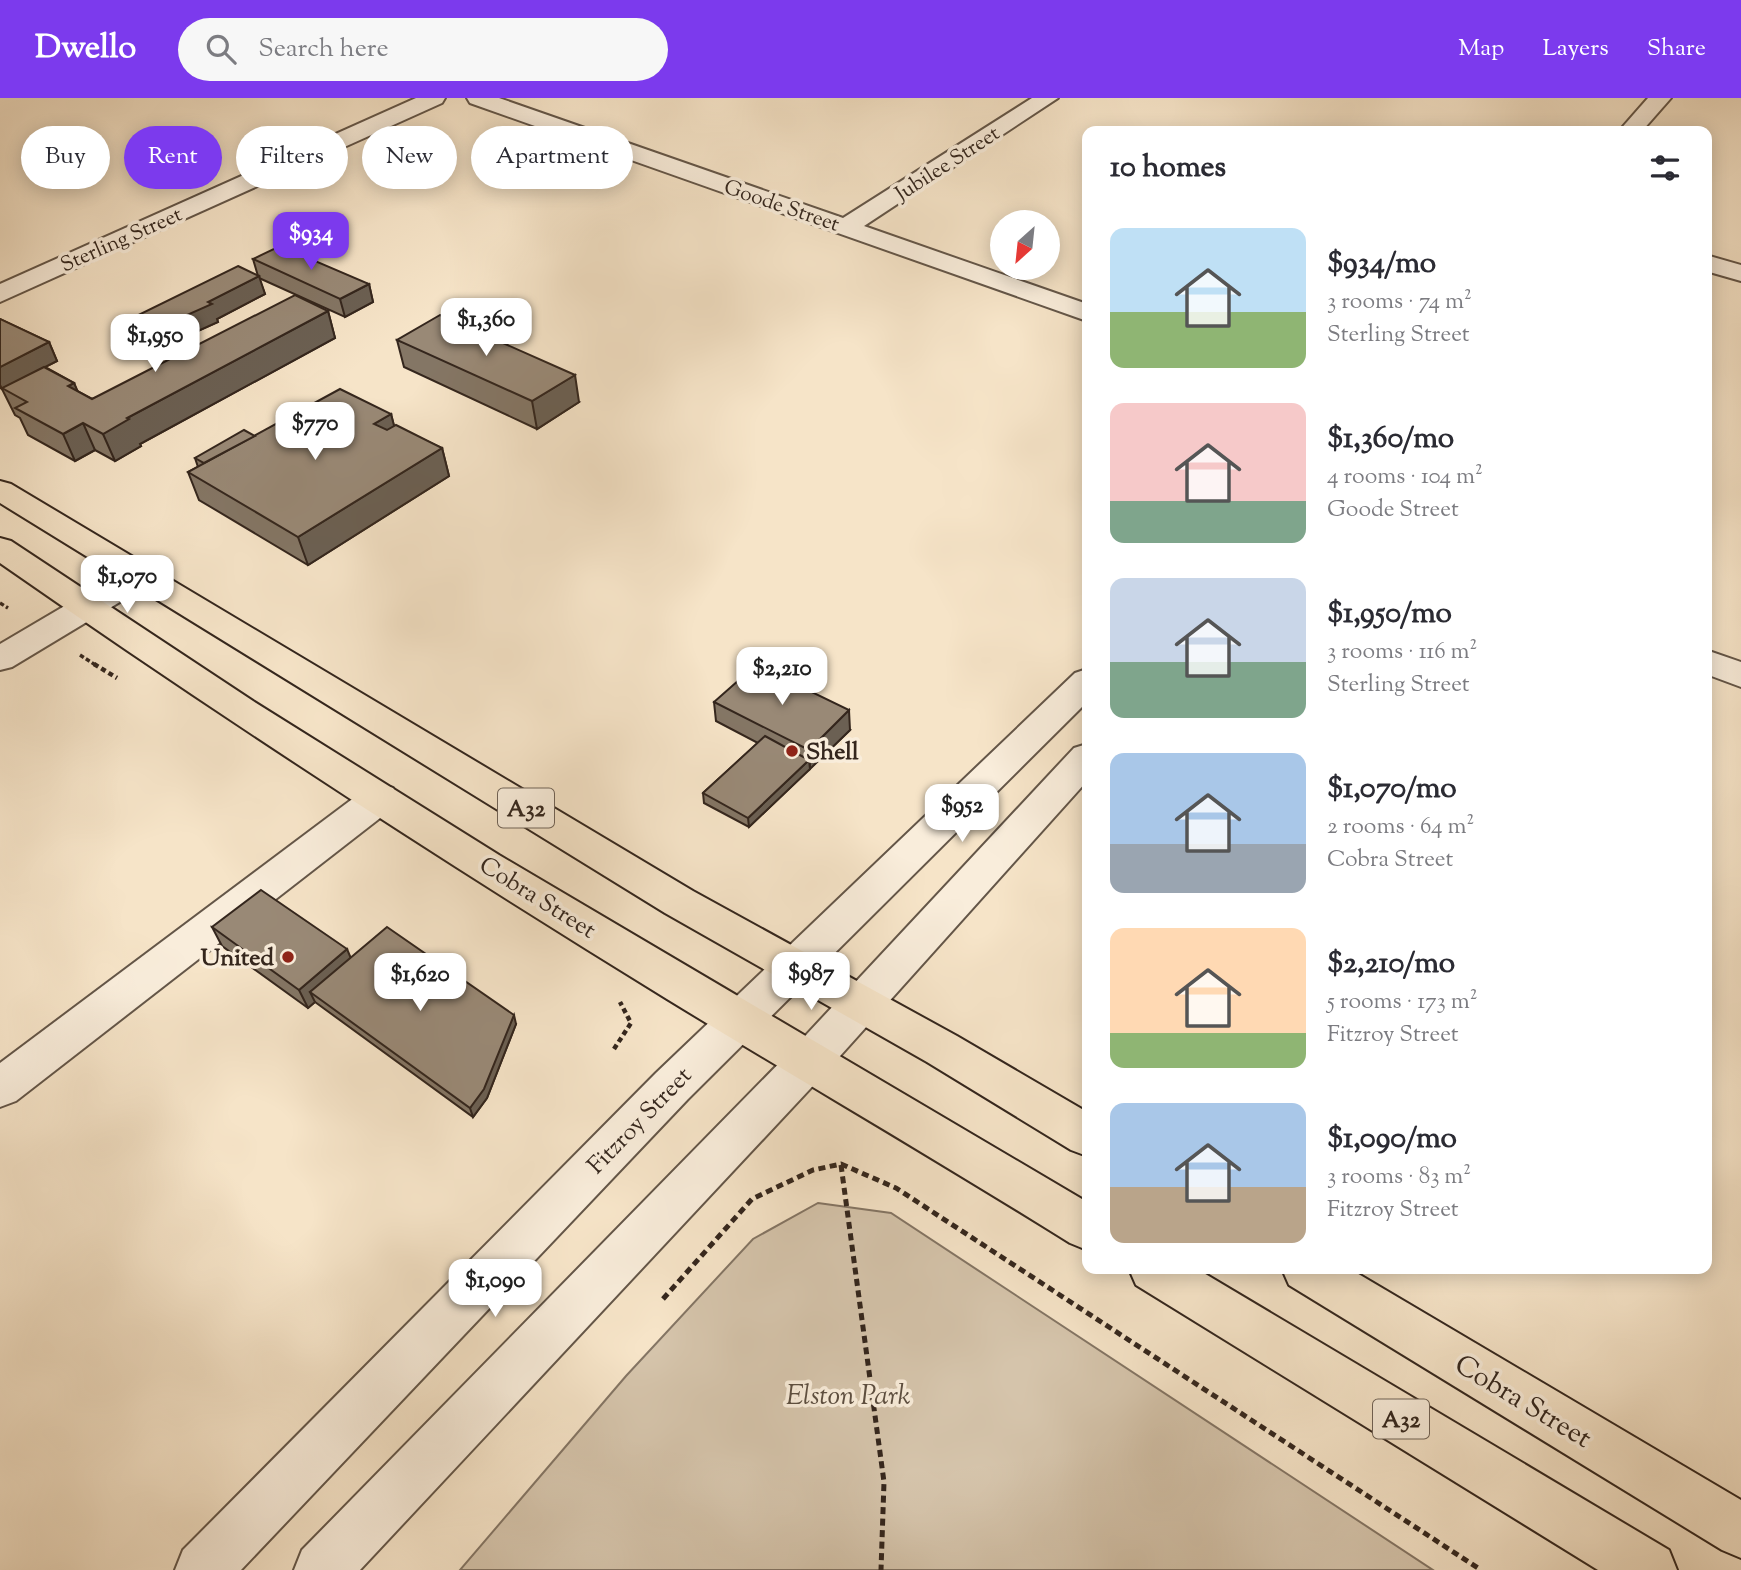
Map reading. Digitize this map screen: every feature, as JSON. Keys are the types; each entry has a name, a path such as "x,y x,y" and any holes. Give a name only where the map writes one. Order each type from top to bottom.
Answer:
{"highway":[{"name":"A32","path":"0,490 690,908 942,1049 1082,1133"},
{"name":"Cobra Street","path":"0,548 86,608 380,798 737,1020 890,1107 1082,1225"},
{"name":"A32","path":"1161,1274 1648,1570"},
{"name":"Cobra Street","path":"1315,1274 1741,1531"}],"street":[{"name":"Sterling Street","path":"0,294 433,98"},
{"name":"Goode Street","path":"478,98 1082,311"},
{"name":"Jubilee Street","path":"846,227 1047,98"},
{"path":"1635,126 1660,98"},
{"path":"1712,265 1741,273"},
{"path":"0,659 141,575"},
{"path":"1712,663 1741,675"},
{"name":"Fitzroy Street","path":"204,1570 737,1020 1016,754 1082,686"},
{"path":"322,1570 861,1005 1082,762"},
{"path":"0,1088 380,798"}],"path":[{"path":"841,1164 884,1482 881,1570"},
{"path":"663,1298 752,1199 813,1170 841,1164 895,1188 1481,1570"}],"green space":[{"name":"Elston Park","path":"818,1203 891,1213 1433,1570 460,1570 626,1376 753,1239"}],"building":[{"path":"280,246 369,284 340,299 253,259"},
{"path":"238,266 259,276 208,302 212,304 140,336 118,325"},
{"path":"295,295 328,311 127,418 129,419 103,434 83,423 63,434 15,408 27,402 2,388 44,367 74,383 68,386 92,399"},
{"path":"440,315 575,375 532,401 397,340"},
{"path":"0,319 49,342 0,367"},
{"path":"340,389 391,414 374,424 387,430 396,425 442,448 298,537 188,472"},
{"path":"244,430 255,436 204,463 195,458"},
{"path":"756,665 849,710 809,750 714,702"},
{"path":"765,736 809,760 748,818 703,793"},
{"name":"United","path":"261,890 347,949 299,990 212,927"},
{"path":"387,927 514,1015 484,1089 470,1108 310,992"}],"place":[{"name":"Shell","path":"792,751"},
{"name":"United","path":"288,957"}]}
